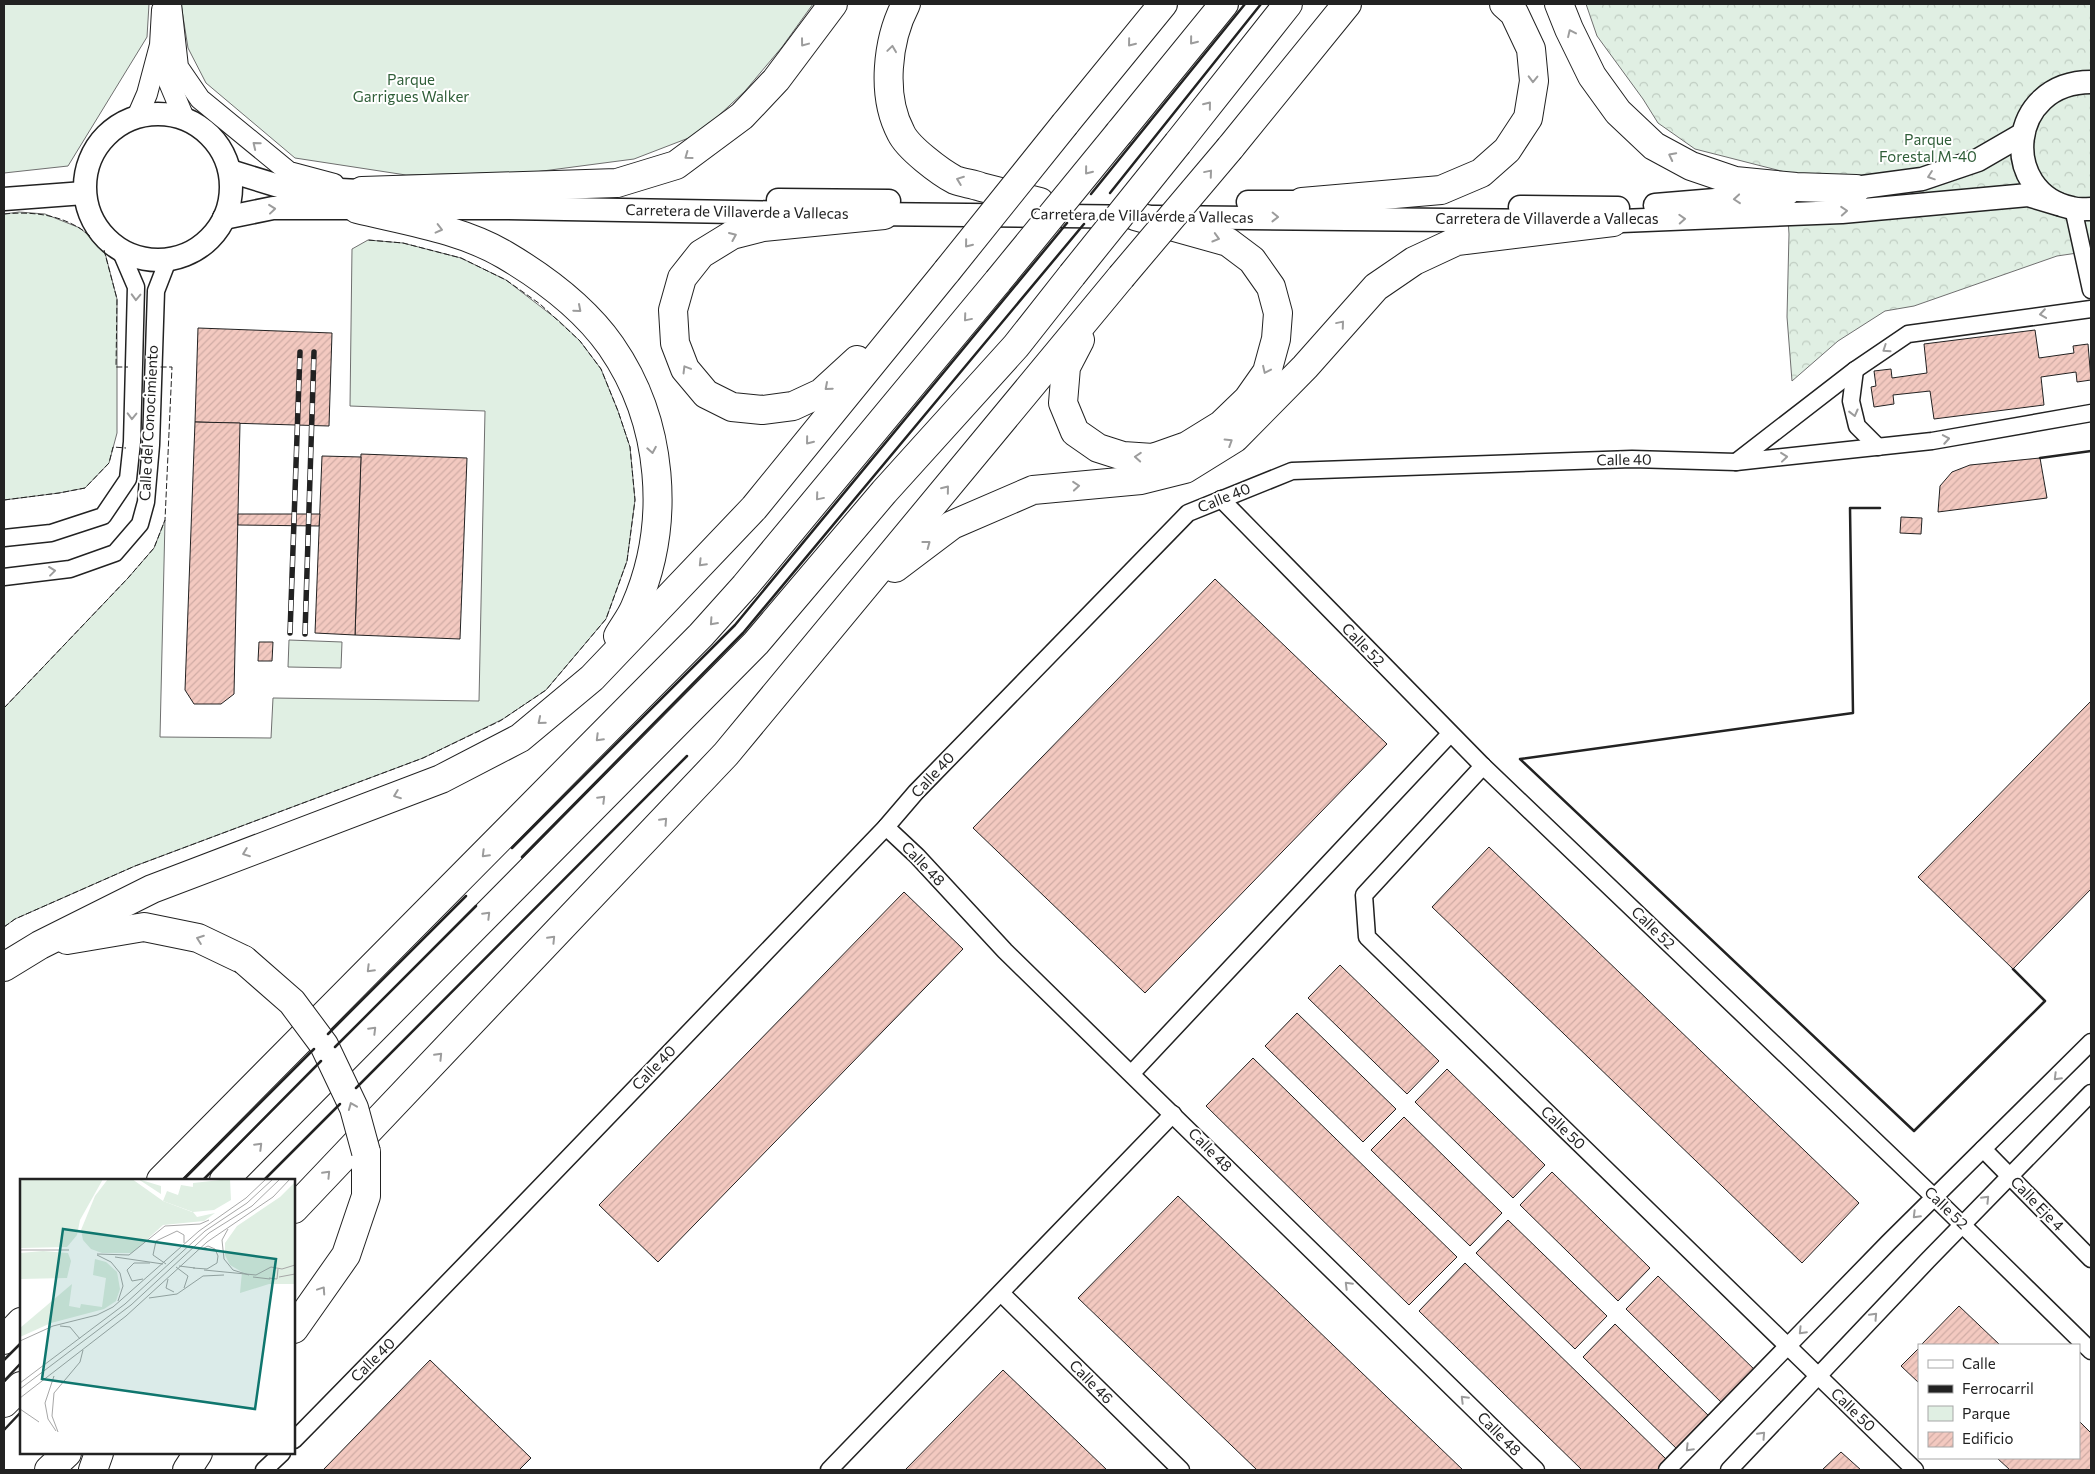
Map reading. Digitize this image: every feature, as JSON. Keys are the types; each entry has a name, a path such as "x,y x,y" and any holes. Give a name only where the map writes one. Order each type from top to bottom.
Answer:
{"highway":[{"path":"360,200 617,183 676,165 742,116 776,80 832,4"},
{"path":"906,4 900,16 891,47 889,76 891,105 901,134 924,158 956,180 1040,202"},
{"path":"4,967 40,945 152,889 441,779 520,738 592,678 754,508 1162,4"},
{"path":"162,1179 701,636 746,586 1224,4"},
{"path":"225,1179 756,643 884,492 1016,346 1288,4"},
{"path":"295,1209 726,754 1098,304 1230,148 1347,4"},
{"path":"1275,92 1315,57 1363,4"},
{"path":"1302,202 1441,190 1481,173 1507,150 1528,118 1534,81 1531,49 1514,13 1504,4"},
{"path":"1559,4 1568,29 1592,76 1618,112 1654,146 1691,166 1735,181 1796,187 1856,189"},
{"path":"360,200 460,234 504,254 543,279 585,315 610,346 632,382 647,419 656,469 658,516 651,560 635,608 592,678"},
{"path":"884,215 763,227 732,235 701,254 682,278 673,310 675,343 685,369 706,394 732,407 762,410 793,406 821,393 917,308"},
{"path":"1098,304 1066,367 1062,403 1075,432 1098,448 1123,456 1153,458 1187,446 1222,425 1248,399 1267,372 1276,339 1278,314 1271,287 1252,260 1228,242 1135,216"},
{"path":"860,594 952,525 1034,490 1141,480 1185,469 1227,444 1236,438 1305,367 1347,317 1376,287 1414,261 1457,241 1612,222"},
{"path":"40,945 144,928 198,938 244,960 292,1002 324,1045 354,1108 366,1152 366,1196 346,1255 295,1328"},
{"path":"4,1340 20,1323"},
{"path":"4,1404 20,1387"},
{"path":"50,1470 66,1454"},
{"path":"92,1470 99,1454"},
{"path":"187,1470 197,1454"}],"main road":[{"path":"2074,207 2041,192 2029,175 2022,155 2023,134 2030,114 2043,98 2058,87 2076,82 2091,82"},
{"path":"161,114 184,118 205,130 221,149 230,171 231,195 224,218 211,238 191,252 168,260 144,260 121,252 102,237 90,216 84,193 86,168 97,145 114,128 137,117 161,114"},
{"name":"Carretera de Villaverde a Vallecas","path":"224,218 273,208 360,200 458,196 1040,202 1302,202 1613,209 1856,189 1922,179 1978,160 2023,134"},
{"name":"Carretera de Villaverde a Vallecas","path":"230,171 282,187 360,200 503,208 884,215 1612,222 1842,212 2028,196 2074,207"},
{"path":"4,199 84,193"}],"street":[{"path":"137,117 147,94 160,45 162,4"},
{"path":"170,4 178,67 200,99 290,172 360,200"},
{"path":"160,45 168,80 184,118"},
{"path":"2074,207 2091,290"},
{"name":"Calle del Conocimiento","path":"4,538 51,533 103,516 128,479 132,442 136,287 121,252"},
{"name":"Calle del Conocimiento","path":"4,577 70,569 115,553 140,524 146,502 151,446 156,292 168,260"},
{"path":"1736,462 1855,370 1908,334 2091,309"},
{"path":"1855,370 1851,401 1857,426 1878,447"},
{"name":"Calle 40","path":"295,1439 428,1304 886,827 916,792 1188,512 1292,471 1632,459 1736,462 1932,441 2091,413"},
{"name":"Calle 52","path":"1221,499 1482,766 1934,1197 2091,1351"},
{"path":"1132,1073 1450,734"},
{"name":"Calle 50","path":"1482,766 1364,895 1368,937 1915,1470"},
{"name":"Calle 48","path":"886,827 917,856 1005,951 1132,1073 1536,1470"},
{"path":"1667,1470 1934,1197 2091,1042"},
{"path":"1729,1470 1962,1224 2091,1093"},
{"path":"829,1470 1173,1114"},
{"name":"Calle Eje 4","path":"1983,1149 2091,1259"},
{"name":"Calle 46","path":"1002,1293 1181,1470"},
{"path":"264,1470 281,1454"}],"green space":[{"path":"4,4 149,4 147,37 68,166 4,173"},
{"name":"Parque Garrigues Walker","path":"181,4 813,4 782,47 745,91 699,134 634,159 535,172 406,175 295,158 206,83 188,48"},
{"name":"Parque Forestal M-40","path":"1586,4 2091,4 2091,251 2057,256 1914,306 1885,311 1838,341 1792,381 1787,317 1789,234 1785,172 1695,149 1658,123 1597,36"},
{"path":"19,212 45,214 80,228 104,249 117,299 117,433 109,463 85,488 4,500 4,214"},
{"path":"368,240 403,243 461,258 506,280 558,320 580,341 601,369 630,447 635,500 627,561 606,619 546,690 503,719 423,758 135,866 15,919 4,927 4,708 128,578 154,548 165,520 160,737 271,738 273,698 479,701 485,411 350,406 352,249"},
{"path":"289,640 342,642 341,668 288,667"}],"building":[{"path":"198,328 332,333 329,426 195,422"},
{"path":"2035,330 2039,358 2074,353 2073,346 2088,344 2091,380 2077,382 2076,372 2041,377 2044,405 1934,419 1930,391 1893,395 1894,404 1874,407 1871,387 1876,386 1874,371 1891,369 1892,378 1927,373 1924,344"},
{"path":"195,422 240,423 234,694 221,704 194,704 185,690"},
{"path":"361,454 467,458 460,639 355,635"},
{"path":"322,456 361,457 355,635 315,633"},
{"path":"2040,458 2047,498 1938,512 1940,486 1952,472 1970,465"},
{"path":"238,514 320,514 319,526 238,525"},
{"path":"1901,517 1922,518 1921,534 1900,533"},
{"path":"1215,579 1387,744 1145,993 973,828"},
{"path":"259,642 273,642 272,661 258,661"},
{"path":"2091,701 2091,889 2013,969 1918,877"},
{"path":"1489,847 1859,1203 1802,1263 1432,907"},
{"path":"904,892 963,949 658,1262 599,1205"},
{"path":"1340,965 1439,1061 1407,1094 1308,998"},
{"path":"1297,1013 1396,1109 1363,1142 1265,1046"},
{"path":"1253,1058 1457,1257 1409,1305 1206,1106"},
{"path":"1447,1069 1545,1165 1513,1198 1415,1102"},
{"path":"1404,1117 1502,1213 1470,1246 1371,1150"},
{"path":"1552,1172 1650,1268 1618,1301 1520,1205"},
{"path":"1178,1196 1463,1470 1257,1470 1078,1298"},
{"path":"1508,1220 1607,1316 1575,1349 1476,1253"},
{"path":"1465,1263 1667,1460 1657,1470 1582,1470 1419,1311"},
{"path":"1658,1276 1757,1372 1724,1405 1626,1309"},
{"path":"1959,1306 1999,1344 1922,1344"},
{"path":"1615,1324 1713,1420 1681,1453 1583,1357"},
{"path":"1918,1349 1918,1382 1901,1366"},
{"path":"430,1360 531,1458 519,1470 323,1470"},
{"path":"1003,1370 1107,1470 905,1470"},
{"path":"2080,1422 2091,1433 2091,1470 2010,1470 1998,1459 2080,1459"},
{"path":"1841,1452 1861,1470 1822,1470"}],"railway":[{"path":"290,633 300,352"},
{"path":"305,634 314,352"}],"fence":[{"path":"4,214 27,213 49,216 71,223 90,236"},
{"path":"4,927 15,919 135,866 423,758 500,721 546,690 606,619 627,561 635,500 630,447 601,369 580,341 540,304 506,280 461,258 403,243 368,240"},
{"path":"104,250 117,299 116,367 128,367"},
{"path":"4,708 128,578 154,548 165,520 172,367 158,367"},
{"path":"4,500 85,488 109,463 113,447 126,448"}],"wall":[{"path":"1091,194 1245,4"},
{"path":"1110,193 1261,4"},
{"path":"512,848 735,625 1067,223"},
{"path":"522,857 743,633 1084,224"},
{"path":"2040,458 2091,451"},
{"path":"1880,508 1850,508 1853,713 1520,759 1914,1131 2045,1001 2013,969"},
{"path":"356,1088 687,756"},
{"path":"328,1034 466,896"},
{"path":"335,1047 476,906"},
{"path":"184,1179 314,1049"},
{"path":"204,1179 321,1061"},
{"path":"265,1179 340,1104"},
{"path":"4,1360 20,1344"},
{"path":"4,1381 20,1364"},
{"path":"4,1430 20,1413"}]}
